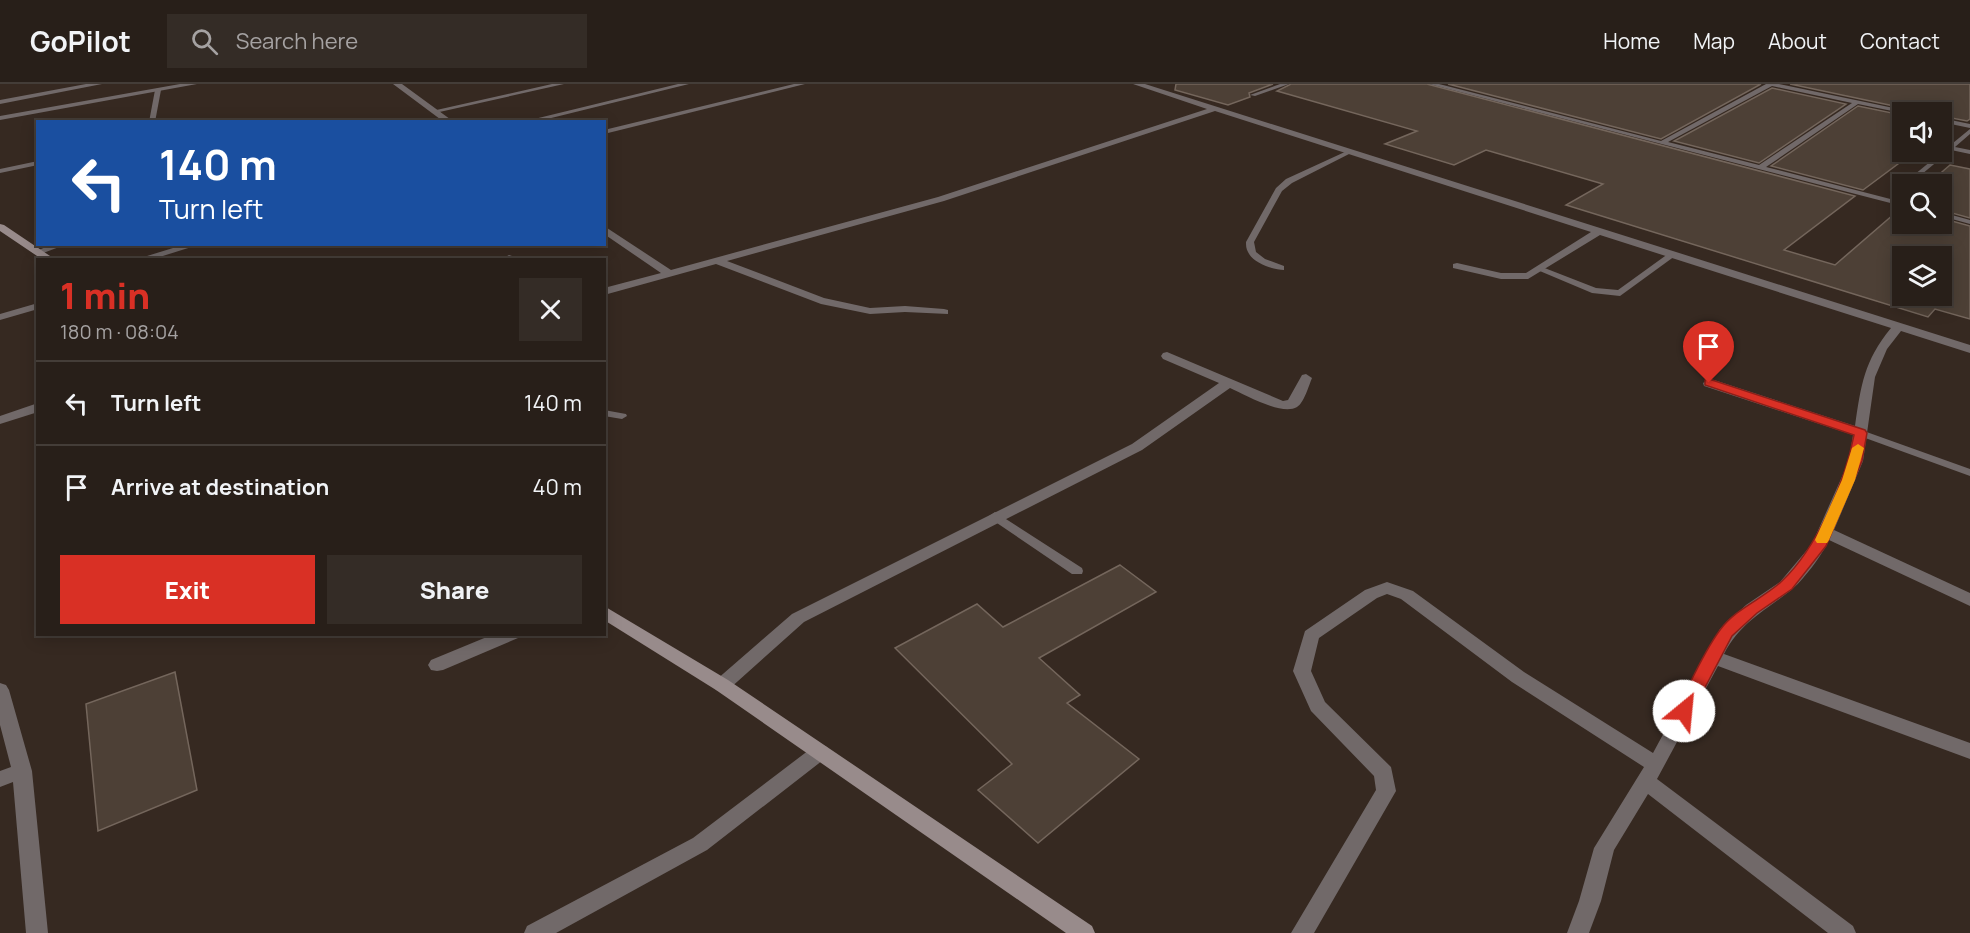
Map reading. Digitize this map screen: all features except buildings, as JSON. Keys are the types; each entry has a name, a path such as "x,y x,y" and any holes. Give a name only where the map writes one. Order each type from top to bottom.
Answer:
{"street":[{"path":"0,102 98,84"},
{"path":"0,118 194,84"},
{"path":"397,84 447,120"},
{"path":"1137,84 1970,349"},
{"path":"606,291 941,199 1214,109"},
{"path":"0,227 48,258"},
{"path":"606,230 670,274"},
{"path":"1457,266 1501,276 1528,276 1599,231"},
{"path":"717,261 821,302 870,311 905,309 944,312"},
{"path":"1578,933 1590,901 1604,848 1650,773 1726,633 1752,609 1786,586 1819,546 1856,461 1869,377 1881,348 1898,327"},
{"path":"1167,356 1281,405 1293,404 1306,378"},
{"path":"722,685 798,618 995,516 1137,447 1229,382"},
{"path":"1709,383 1861,433"},
{"path":"0,420 36,408"},
{"path":"1825,532 1970,600"},
{"path":"1302,933 1386,790 1384,773 1318,706 1302,671 1311,635 1371,594 1387,588 1407,595 1650,773 1736,848 1845,933"},
{"path":"606,613 722,685 1084,933"},
{"path":"437,665 507,636"},
{"path":"1713,657 1970,751"},
{"path":"0,690 22,771 37,933"},
{"path":"535,933 700,844 820,752"},
{"path":"0,779 22,771"}],"lane":[{"path":"435,111 561,84"},
{"path":"533,120 686,84"},
{"path":"606,132 802,84"},
{"path":"1253,95 1286,84"},
{"path":"1431,84 1892,202"},
{"path":"1662,143 1770,84 1892,109"},
{"path":"152,120 158,90"},
{"path":"1760,168 1857,102"},
{"path":"1952,124 1970,131 1952,146"},
{"path":"1952,148 1970,152"},
{"path":"1281,268 1262,261 1252,253 1250,242 1279,190 1289,181 1349,152"},
{"path":"1918,174 1933,162"},
{"path":"0,171 36,163"},
{"path":"1887,201 1892,196"},
{"path":"1952,217 1970,222"},
{"path":"38,252 57,246"},
{"path":"145,258 190,246"},
{"path":"1539,268 1595,291 1608,294 1620,293 1672,254"},
{"path":"0,317 36,307"},
{"path":"606,413 622,416"},
{"path":"1861,433 1970,472"},
{"path":"995,516 1077,571"}],"slow traffic":[{"path":"1822,540 1856,461 1858,448"}],"route":[{"path":"1684,711 1726,633 1752,609 1786,586 1819,546 1856,461 1861,433 1709,383"}]}
